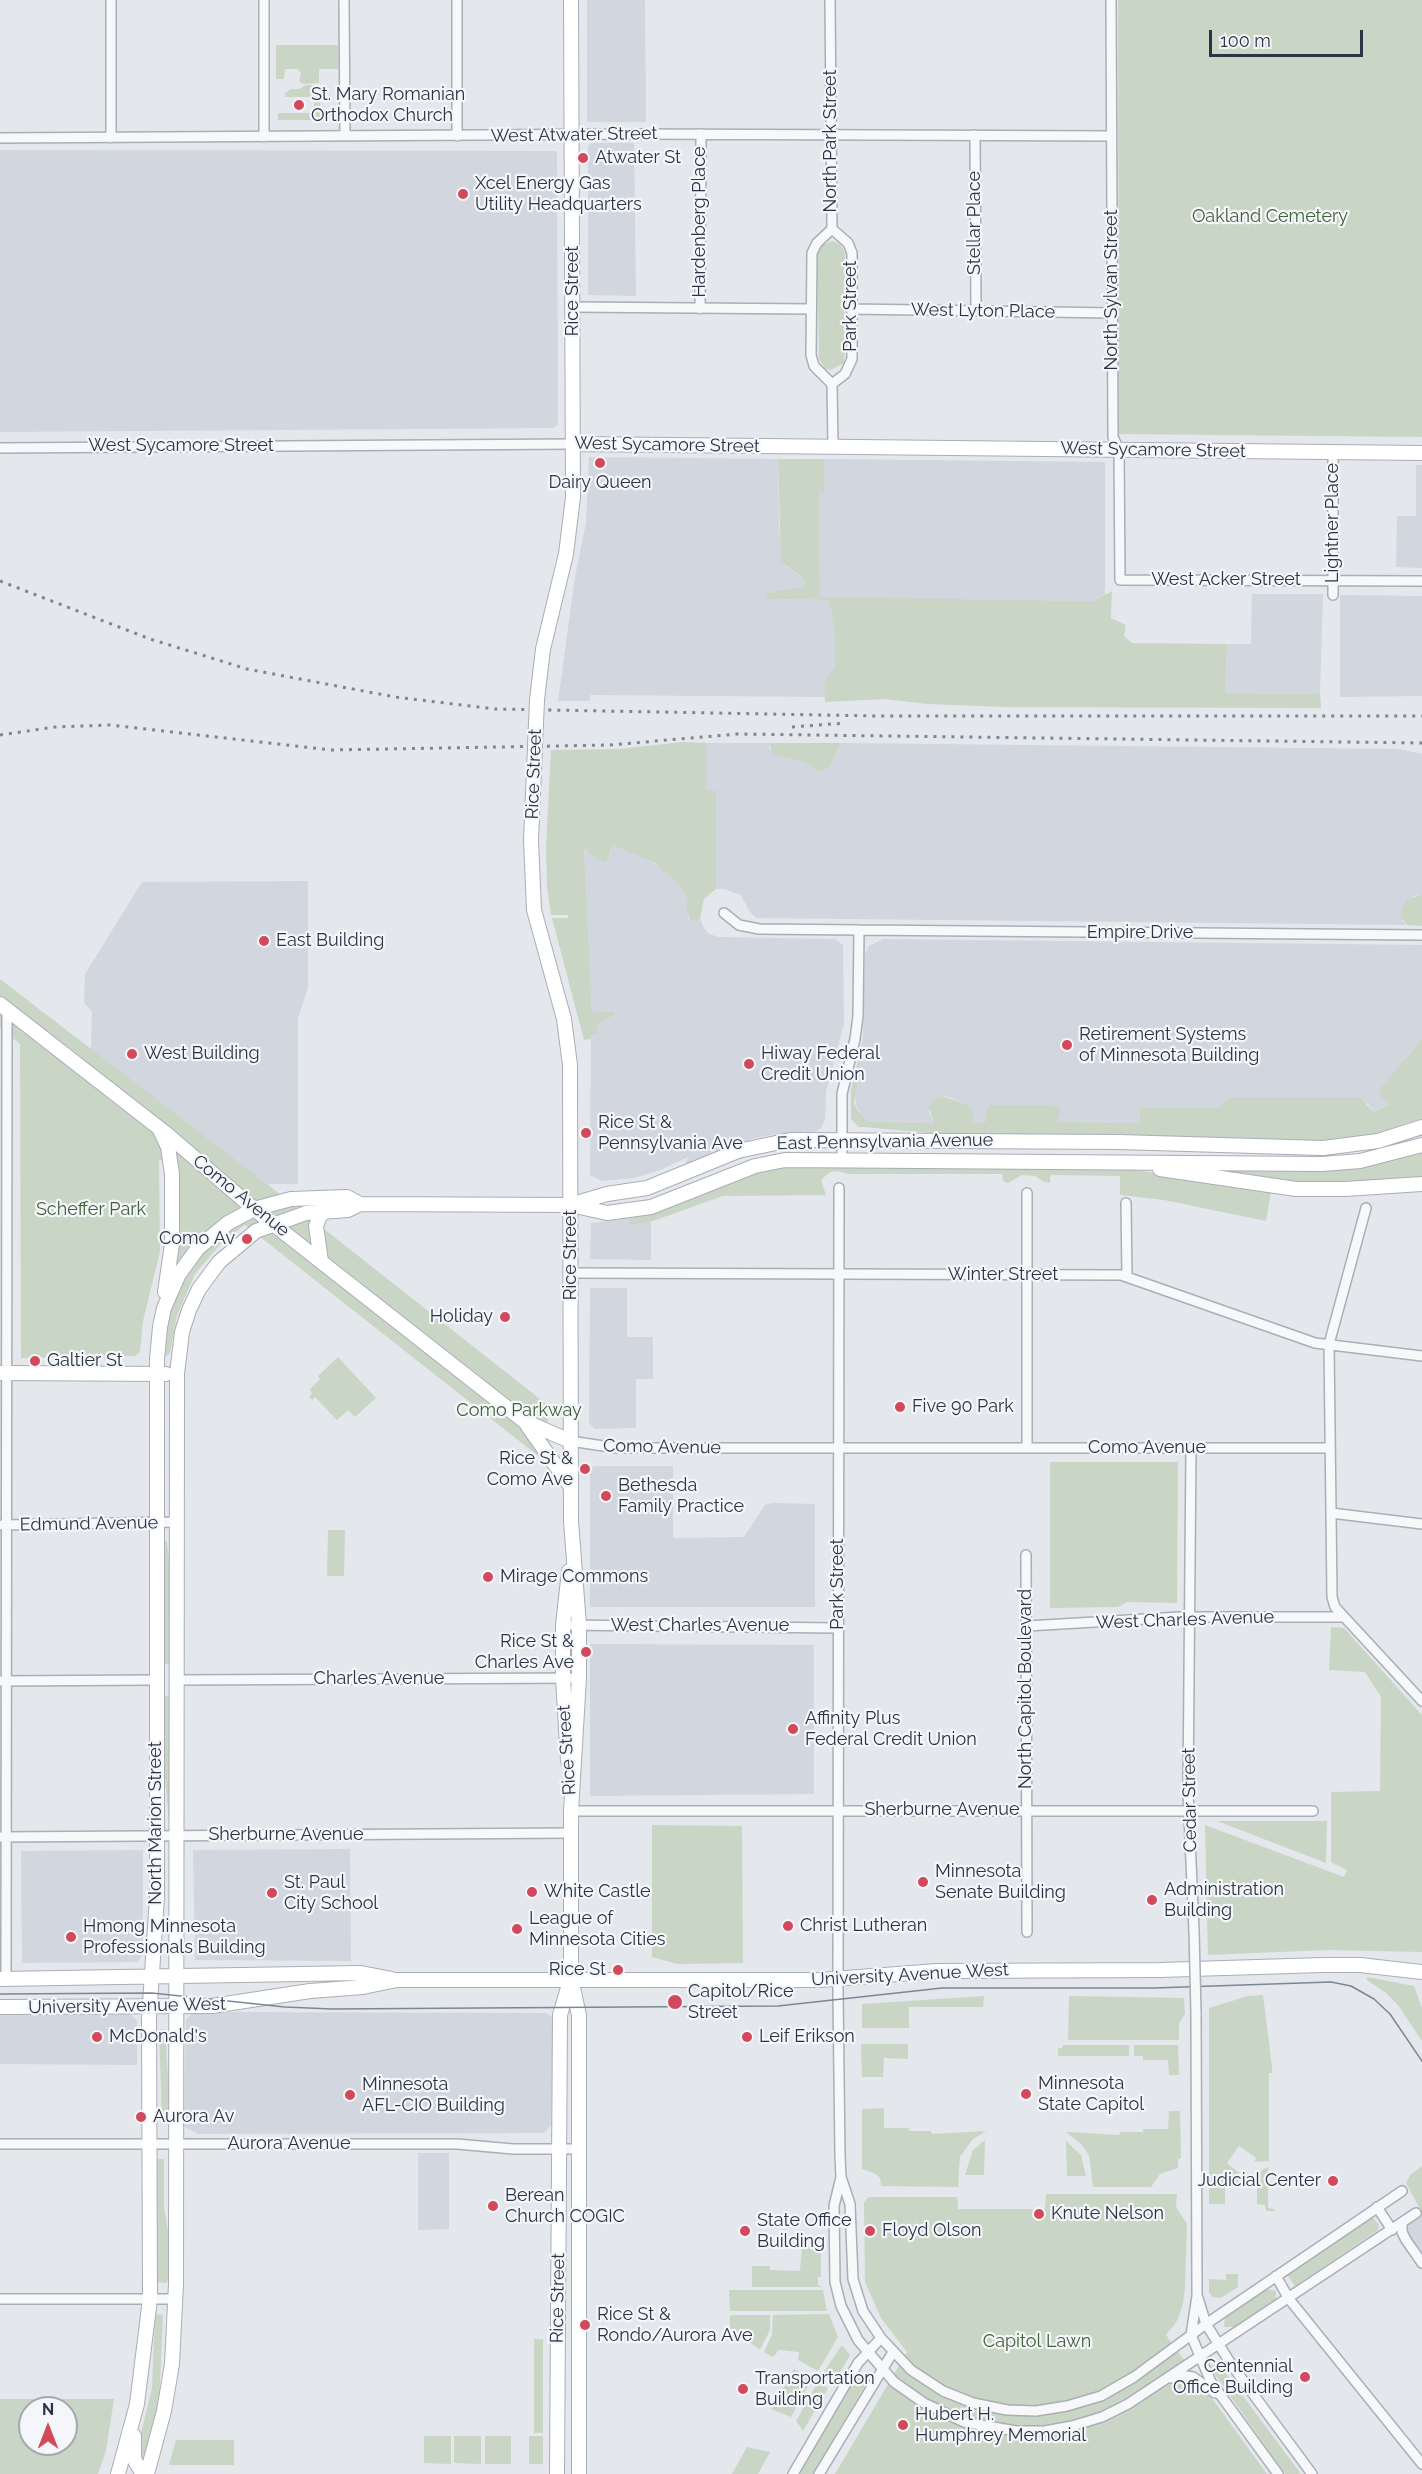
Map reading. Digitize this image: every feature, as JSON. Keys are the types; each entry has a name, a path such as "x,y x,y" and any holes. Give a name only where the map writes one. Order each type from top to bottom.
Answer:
{"main road":[{"name":"Rice Street","path":"571,0 574,307 574,444 571,523 543,649 537,700 531,840 534,910 568,1036 571,1100 570,1440 572,1546 579,1625 579,1678 571,1811"},
{"name":"West Sycamore Street","path":"574,444 1422,453"},
{"name":"Como Avenue","path":"4,1007 159,1128 254,1209 524,1421 570,1440"},
{"name":"East Pennsylvania Avenue","path":"570,1205 659,1184 757,1146 790,1140 1119,1142 1323,1148 1378,1141 1422,1127"},
{"path":"159,1128 168,1147 172,1174 172,1244 164,1308"},
{"name":"East Pennsylvania Avenue","path":"570,1205 607,1213 633,1210 666,1202 755,1166 785,1160 1340,1163 1379,1157 1422,1145"},
{"path":"1113,1161 1296,1189 1345,1189 1422,1184"},
{"name":"North Marion Street","path":"118,2474 135,2410 150,2299 150,2007 154,1974 158,1836 156,1680 158,1348 164,1308 179,1274 198,1248 221,1228 254,1209 281,1201 315,1197 347,1197 360,1204"},
{"path":"360,1204 570,1205"},
{"name":"North Marion Street","path":"147,2474 164,2411 172,2364 176,2299 177,1374 184,1324 205,1280 235,1246 256,1231 298,1215 327,1210 348,1210 360,1204"},
{"path":"321,1261 316,1226 320,1216 327,1210"},
{"path":"3,1373 177,1374"},
{"path":"524,1421 571,1487"},
{"name":"Rice Street","path":"572,1546 563,1625 562,1678 572,1833 571,1979 579,2015 579,2474"},
{"name":"University Avenue West","path":"0,2007 228,2005 310,1990 363,1987 397,1980 838,1980 937,1971 1160,1970 1322,1965 1360,1965 1422,1972"},
{"name":"University Avenue West","path":"3,1978 154,1974 361,1973 397,1980"},
{"name":"Rice Street","path":"557,2474 561,2149 560,2015 571,1979"},
{"path":"135,2410 134,2459 141,2471 147,2474"}],"street":[{"path":"111,0 111,138"},
{"path":"264,0 264,137"},
{"path":"344,0 345,136"},
{"path":"457,0 457,136"},
{"name":"North Park Street","path":"831,0 832,229 817,243 812,253 812,309 814,366 832,384"},
{"name":"North Sylvan Street","path":"1111,0 1113,437 1119,450 1120,579"},
{"name":"West Atwater Street","path":"0,138 701,134 1112,136"},
{"name":"Hardenberg Place","path":"700,309 701,134"},
{"name":"Stellar Place","path":"975,135 976,311"},
{"name":"Park Street","path":"832,229 848,243 852,253 852,358 845,374 832,384"},
{"path":"574,307 812,309"},
{"name":"West Lyton Place","path":"852,309 1113,313"},
{"path":"832,384 833,447"},
{"name":"West Sycamore Street","path":"0,447 574,444"},
{"name":"Lightner Place","path":"1333,452 1333,595"},
{"name":"West Acker Street","path":"1120,579 1422,581"},
{"name":"Empire Drive","path":"724,913 739,925 759,929 1422,935"},
{"path":"842,1159 842,1094 858,1016 859,930"},
{"path":"3,1978 4,1007"},
{"name":"Park Street","path":"839,1188 838,1980 841,2177"},
{"path":"1027,1193 1027,1448"},
{"path":"1126,1203 1127,1277"},
{"path":"1366,1208 1329,1344 1332,1597 1335,1607 1422,1701"},
{"name":"Winter Street","path":"571,1273 1127,1277 1315,1343 1422,1356"},
{"name":"Como Avenue","path":"570,1440 617,1448 1329,1448"},
{"name":"Cedar Street","path":"1191,1448 1188,1617 1189,1810 1196,2013 1197,2296 1191,2335 1199,2356 1222,2399 1278,2474"},
{"path":"1331,1513 1422,1524"},
{"name":"Edmund Avenue","path":"3,1525 178,1522"},
{"name":"North Capitol Boulevard","path":"1026,1555 1027,1932"},
{"name":"West Charles Avenue","path":"1027,1626 1188,1617 1344,1617"},
{"name":"West Charles Avenue","path":"563,1625 838,1628"},
{"name":"Charles Avenue","path":"178,1680 579,1678"},
{"path":"3,1681 156,1680"},
{"name":"Sherburne Avenue","path":"571,1811 838,1809 1313,1811"},
{"name":"Sherburne Avenue","path":"4,1837 572,1833"},
{"name":"Aurora Avenue","path":"0,2144 457,2144 578,2149"},
{"path":"841,2177 850,2205 853,2278 857,2296 868,2321 881,2338 893,2352 925,2380 958,2398 995,2408 1027,2411 1067,2406 1101,2396 1134,2377 1206,2324 1402,2191"},
{"path":"841,2177 834,2205 835,2282 850,2328 867,2352 912,2396 951,2417 986,2427 1026,2432 1059,2429 1102,2417 1128,2404 1416,2213"},
{"path":"1377,2207 1392,2230"},
{"path":"1402,2223 1406,2241 1422,2263"},
{"path":"1276,2277 1289,2299 1422,2464"},
{"name":"Cedar Street","path":"1197,2296 1206,2324 1219,2345 1312,2474"},
{"path":"0,2300 176,2299"},
{"path":"793,2474 867,2352 881,2338"},
{"path":"819,2474 893,2352"},
{"path":"1163,2381 1180,2375 1193,2378 1222,2399"}],"shaded area":[{"path":"587,0 645,0 646,122 587,122"},
{"path":"590,143 634,143 636,296 588,295 588,146"},
{"path":"0,150 557,151 558,424 554,428 0,432"},
{"path":"589,457 778,459 779,528 785,566 802,577 805,582 804,586 767,593 767,599 829,600 835,634 835,667 824,681 825,697 590,695 590,701 558,701 575,577 586,523"},
{"path":"825,459 1105,462 1105,594 1093,601 820,598 819,492 824,492"},
{"path":"1416,465 1422,465 1422,568 1396,567 1397,516 1416,516"},
{"path":"1252,594 1323,594 1320,694 1225,693 1227,644 1251,644"},
{"path":"1340,595 1422,596 1422,696 1340,697"},
{"path":"706,743 769,743 769,748 805,762 818,772 834,759 841,743 1399,749 1422,754 1422,895 1414,896 1402,908 1402,921 1408,925 756,918 749,911 741,895 724,889 716,889 716,791 706,791"},
{"path":"613,844 639,854 662,868 675,881 690,903 685,906 691,922 700,919 709,934 719,937 835,939 843,945 844,1024 826,1092 825,1120 821,1128 815,1132 770,1135 751,1139 685,1165 688,1157 660,1170 634,1178 602,1181 590,1175 591,1034 596,1025 613,1016 614,1012 592,1011 584,848 597,860 610,854"},
{"path":"308,881 308,988 298,1018 298,1184 267,1184 91,1051 92,1011 84,1003 85,974 142,882"},
{"path":"883,939 1422,945 1422,1039 1404,1060 1388,1104 1374,1112 1367,1103 1291,1097 1231,1097 1218,1108 1140,1108 1140,1123 1055,1122 1047,1105 986,1122 970,1123 970,1108 964,1103 945,1096 929,1111 934,1123 870,1122 857,1109 854,1092 863,1039 865,955 869,946"},
{"path":"629,1218 629,1225 651,1221 651,1260 590,1259 591,1223"},
{"path":"590,1288 627,1288 627,1337 653,1337 653,1379 636,1379 636,1428 595,1429 589,1423"},
{"path":"594,1466 673,1466 673,1538 744,1537 765,1505 772,1503 815,1504 815,1607 590,1607 590,1470"},
{"path":"590,1644 814,1645 814,1794 590,1796"},
{"name":"St. Paul City School","path":"350,1849 351,1961 195,1960 193,1850"},
{"path":"143,1850 143,1953 138,1962 22,1963 21,1851"},
{"path":"193,2012 546,2013 553,2017 551,2125 544,2133 198,2134 184,2126 186,2020"},
{"path":"0,2013 128,2013 137,2021 137,2065 0,2064"},
{"path":"418,2153 449,2153 449,2229 418,2230"},
{"path":"1422,2215 1422,2256 1404,2233 1405,2226"}],"green space":[{"name":"Oakland Cemetery","path":"1118,0 1422,0 1422,437 1119,434"},
{"path":"276,45 338,45 338,69 319,69 319,83 303,84 299,81 301,73 298,69 285,69 284,79 276,79"},
{"path":"306,85 320,85 320,113 327,117 326,120 278,120 278,113 309,113 314,108 314,102 309,97 285,97 285,93 291,89 299,89"},
{"path":"832,241 840,244 845,253 846,341 844,363 831,370 825,369 819,359 817,256 821,246"},
{"path":"778,459 825,459 824,492 819,492 820,597 1093,601 1112,591 1111,618 1126,625 1124,636 1132,643 1227,644 1225,693 1320,694 1321,708 1004,707 928,704 884,699 825,702 824,681 835,667 835,634 829,600 766,599 767,593 804,586 805,582 802,577 781,562"},
{"path":"683,742 706,743 706,790 716,791 716,889 704,899 700,919 691,922 685,906 689,903 685,895 675,881 655,863 613,845 606,862 597,860 584,848 592,1011 615,1012 613,1016 596,1025 598,1034 591,1034 591,1039 584,1040 552,918 568,918 568,915 551,915 547,887 546,847 551,750 619,749"},
{"path":"769,743 841,743 830,767 818,772 805,762 773,754"},
{"path":"1422,895 1422,926 1408,925 1401,918 1402,908 1408,899"},
{"path":"0,979 267,1184 550,1407 542,1459 245,1225 224,1240 195,1274 177,1315 170,1353 165,1357 168,1313 180,1285 198,1257 241,1222 231,1214 222,1219 201,1235 175,1265 177,1173 159,1159 160,1252 143,1321 140,1352 135,1356 21,1358 20,1044 0,1028"},
{"path":"863,1039 854,1102 857,1110 870,1122 934,1123 929,1107 932,1101 941,1096 966,1104 974,1112 971,1123 986,1122 986,1110 991,1105 1047,1105 1059,1107 1061,1112 1056,1122 1140,1123 1140,1108 1218,1108 1231,1097 1359,1097 1374,1112 1388,1105 1381,1096 1380,1089 1422,1039 1422,1119 1375,1135 1319,1141 941,1134 859,1127 851,1119 851,1090"},
{"path":"1422,1151 1422,1178 1340,1183 1302,1182 1218,1170 1371,1165"},
{"path":"789,1166 1130,1169 1271,1192 1266,1221 1164,1200 1120,1195 1120,1176 1050,1175 1050,1183 1035,1176 1022,1175 1008,1183 1003,1181 1002,1174 848,1174 838,1171 830,1172 821,1180 826,1195 723,1196 653,1221 629,1225 629,1218 654,1212 749,1175"},
{"path":"338,1357 376,1398 355,1417 348,1410 337,1420 315,1397 312,1400 309,1396 312,1394 310,1389 320,1379 318,1376"},
{"path":"1050,1462 1178,1462 1177,1603 1127,1602 1118,1607 1050,1608"},
{"path":"328,1530 345,1530 344,1576 327,1576"},
{"path":"164,1540 167,1542 172,1584 171,1664 162,1664"},
{"path":"1331,1627 1344,1628 1422,1715 1422,1952 1328,1950 1208,1955 1205,1825 1344,1877 1347,1870 1331,1862 1331,1792 1380,1791 1381,1697 1365,1672 1329,1670"},
{"path":"163,1696 170,1696 169,1820 163,1758"},
{"path":"1217,1821 1327,1821 1326,1863"},
{"path":"652,1825 742,1826 743,1963 677,1964 652,1957"},
{"path":"1367,1977 1414,1986 1422,2008 1422,2041 1398,2005 1386,1993 1367,1980"},
{"path":"1263,1995 1272,2067 1272,2073 1269,2073 1269,2161 1254,2162 1256,2158 1239,2146 1227,2163 1239,2173 1240,2179 1246,2179 1268,2167 1268,2208 1274,2211 1266,2211 1265,2205 1257,2204 1257,2183 1225,2184 1225,2204 1209,2204 1209,2008 1248,1996"},
{"path":"984,1996 983,2007 909,2007 909,2028 862,2028 862,2004"},
{"path":"1069,1996 1184,1998 1185,2014 1179,2023 1179,2040 1068,2040"},
{"path":"159,2029 165,2029 171,2124 162,2124"},
{"path":"861,2044 908,2044 908,2059 884,2058 883,2077 862,2077"},
{"path":"1063,2045 1129,2045 1129,2056 1058,2056 1058,2048 1062,2048"},
{"path":"1134,2045 1178,2045 1179,2075 1169,2075 1168,2060 1143,2060 1143,2056 1134,2056"},
{"path":"884,2108 884,2128 909,2128 909,2131 931,2131 932,2134 986,2131 972,2140 960,2157 958,2187 881,2186 880,2178 876,2174 862,2169 862,2109"},
{"path":"1169,2111 1180,2111 1181,2158 1178,2159 1178,2168 1160,2174 1151,2187 1093,2187 1089,2155 1081,2144 1066,2132 1119,2135 1120,2132 1143,2132 1143,2129 1168,2129"},
{"path":"985,2140 984,2175 965,2175 973,2150"},
{"path":"1066,2141 1081,2155 1086,2176 1067,2176"},
{"path":"155,2159 164,2159 164,2207 171,2249 169,2279 166,2283 155,2282"},
{"path":"1422,2166 1422,2215 1418,2218 1419,2207 1406,2183 1410,2175"},
{"name":"Capitol Lawn","path":"1046,2194 1177,2194 1176,2207 1187,2224 1185,2288 1183,2304 1177,2321 1166,2335 1267,2474 835,2474 907,2352 881,2318 865,2282 864,2202 869,2197 957,2197 958,2209 1045,2209"},
{"path":"1369,2218 1373,2218 1379,2225 1378,2230 1295,2286 1287,2275"},
{"path":"802,2246 821,2246 821,2277 818,2277 818,2285 822,2287 752,2287 752,2266 770,2266 770,2270 800,2271"},
{"path":"1226,2274 1238,2274 1238,2287 1221,2298 1212,2297 1209,2292 1209,2279 1226,2280"},
{"path":"1266,2289 1276,2291 1276,2300 1235,2327 1224,2327 1225,2316"},
{"path":"729,2290 823,2290 827,2311 730,2311"},
{"path":"155,2314 163,2315 159,2404 143,2465 138,2446 152,2388"},
{"path":"829,2314 838,2337 818,2371 798,2360 799,2352 779,2350 773,2357 764,2352 772,2335 773,2315"},
{"path":"770,2315 770,2330 760,2350 730,2328 730,2316"},
{"path":"534,2339 543,2339 543,2433 534,2433"},
{"path":"842,2345 850,2355 835,2381 823,2373"},
{"path":"1216,2363 1220,2365 1301,2474 1285,2474 1212,2370 1212,2365"},
{"path":"794,2369 812,2379 791,2417 771,2409"},
{"path":"859,2372 870,2377 813,2474 799,2474"},
{"path":"818,2382 828,2388 803,2431 796,2421"},
{"path":"0,2399 18,2399 18,2456 78,2456 78,2399 114,2399 106,2451 98,2474 0,2474"},
{"path":"424,2436 451,2436 451,2464 424,2463"},
{"path":"454,2436 481,2436 481,2464 454,2463"},
{"path":"485,2436 511,2436 511,2464 485,2464"},
{"path":"529,2436 543,2436 543,2464 529,2464"},
{"path":"176,2440 234,2440 234,2465 169,2465"},
{"path":"747,2447 770,2452 758,2474 732,2474"}],"tram line":[{"path":"0,1994 152,1993 285,2007 332,2009 778,2006 942,1988 1154,1988 1331,1982 1351,1986 1374,1999 1390,2014 1422,2061"}],"railway":[{"path":"0,581 150,639 247,669 395,697 495,709 877,716 1422,716"},
{"path":"792,727 846,723"},
{"path":"0,735 55,727 110,725 331,750 610,745 737,734 1422,743"}],"place":[{"name":"St. Mary Romanian Orthodox Church","path":"299,105"},
{"name":"Atwater St","path":"583,158"},
{"name":"Xcel Energy Gas Utility Headquarters","path":"463,194"},
{"name":"Dairy Queen","path":"600,463"},
{"name":"East Building","path":"264,941"},
{"name":"Retirement Systems of Minnesota Building","path":"1067,1045"},
{"name":"West Building","path":"132,1054"},
{"name":"Hiway Federal Credit Union","path":"749,1064"},
{"name":"Rice St & Pennsylvania Ave","path":"586,1133"},
{"name":"Como Av","path":"247,1239"},
{"name":"Holiday","path":"505,1317"},
{"name":"Galtier St","path":"35,1361"},
{"name":"Five 90 Park","path":"900,1407"},
{"name":"Rice St & Como Ave","path":"585,1469"},
{"name":"Bethesda Family Practice","path":"606,1496"},
{"name":"Mirage Commons","path":"488,1577"},
{"name":"Rice St & Charles Ave","path":"586,1652"},
{"name":"Affinity Plus Federal Credit Union","path":"793,1729"},
{"name":"Minnesota Senate Building","path":"923,1882"},
{"name":"White Castle","path":"532,1892"},
{"name":"St. Paul City School","path":"272,1893"},
{"name":"Administration Building","path":"1152,1900"},
{"name":"Christ Lutheran","path":"788,1926"},
{"name":"League of Minnesota Cities","path":"517,1929"},
{"name":"Hmong Minnesota Professionals Building","path":"71,1937"},
{"name":"Rice St","path":"618,1970"},
{"name":"Capitol/Rice Street","path":"675,2002"},
{"name":"McDonald's","path":"97,2037"},
{"name":"Leif Erikson","path":"747,2037"},
{"name":"Minnesota State Capitol","path":"1026,2094"},
{"name":"Minnesota AFL-CIO Building","path":"350,2095"},
{"name":"Aurora Av","path":"141,2117"},
{"name":"Judicial Center","path":"1333,2181"},
{"name":"Berean Church COGIC","path":"493,2206"},
{"name":"Knute Nelson","path":"1039,2214"},
{"name":"State Office Building","path":"745,2231"},
{"name":"Floyd Olson","path":"870,2231"},
{"name":"Rice St & Rondo/Aurora Ave","path":"585,2325"},
{"name":"Centennial Office Building","path":"1305,2377"},
{"name":"Transportation Building","path":"743,2389"},
{"name":"Hubert H. Humphrey Memorial","path":"903,2425"}],"park label":[{"name":"Scheffer Park","path":"91,1210"},
{"name":"Como Parkway","path":"519,1411"}]}
